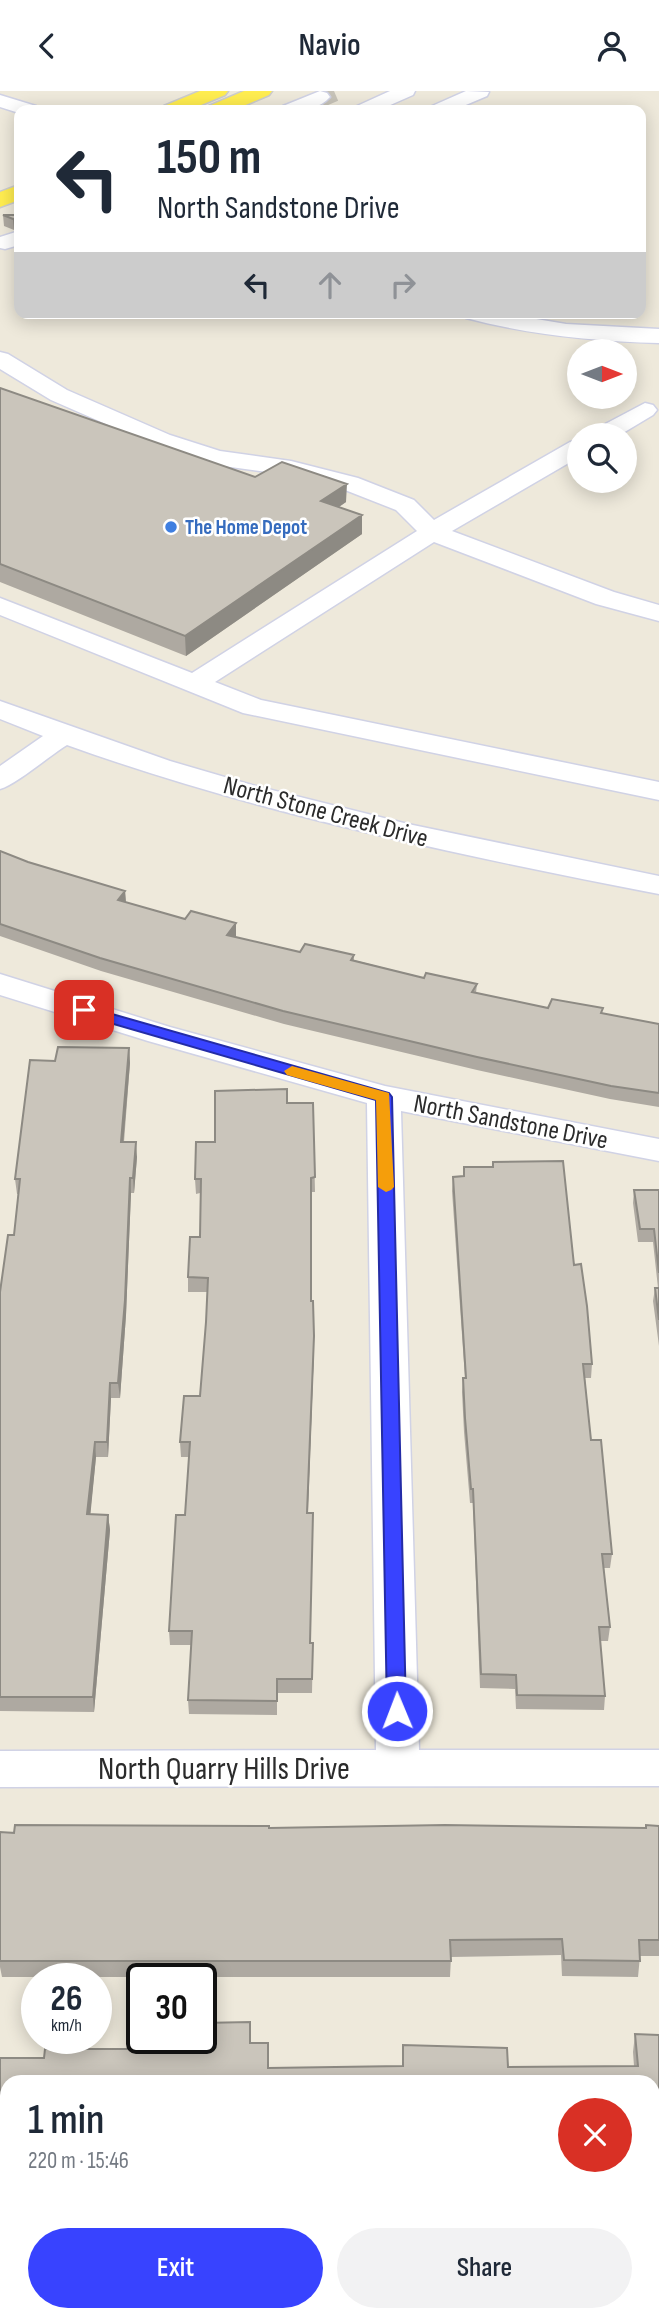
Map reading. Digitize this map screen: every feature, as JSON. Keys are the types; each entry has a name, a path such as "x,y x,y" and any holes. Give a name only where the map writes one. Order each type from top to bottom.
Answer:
{"main road":[{"path":"183,105 218,91"},
{"path":"228,105 262,91"}],"street":[{"path":"375,105 405,91"},
{"path":"450,105 480,92"},
{"path":"302,105 320,97"},
{"path":"501,319 542,328 613,335 659,336"},
{"path":"0,359 60,395 125,425 216,458 291,468 349,483 405,505 432,532 605,597 659,613"},
{"path":"622,423 645,410"},
{"path":"194,684 432,532 567,454"},
{"path":"0,606 253,707 659,791"},
{"name":"North Stone Creek Drive","path":"0,709 64,735 204,779 389,829 494,853 659,885"},
{"path":"0,780 30,756 64,735"},
{"name":"North Sandstone Drive","path":"3,989 384,1097 659,1150"},
{"path":"384,1097 398,1767"},
{"name":"North Quarry Hills Drive","path":"0,1769 659,1767"}],"building":[{"name":"The Home Depot","path":"0,388 255,477 282,462 347,484 321,501 362,515 185,636 0,564"},
{"path":"0,851 125,891 118,900 185,919 191,911 236,923 227,935 300,952 305,944 354,955 351,960 424,978 426,973 477,984 472,992 548,1008 552,999 603,1008 601,1013 659,1024 659,1093 611,1086 477,1057 283,1011 100,958 0,924"},
{"path":"58,1047 129,1048 121,1142 136,1142 133,1178 130,1178 125,1300 118,1383 110,1383 107,1442 95,1442 87,1514 108,1515 93,1697 0,1697 0,1292 8,1235 14,1235 20,1179 15,1179 30,1060 55,1061"},
{"path":"287,1089 287,1103 313,1103 315,1177 311,1178 311,1301 314,1336 307,1513 313,1513 310,1643 313,1643 312,1679 277,1679 277,1701 188,1700 192,1631 169,1631 176,1515 185,1515 190,1442 180,1442 184,1396 200,1396 206,1322 208,1278 188,1277 190,1237 200,1237 201,1179 195,1179 196,1142 215,1142 215,1091"},
{"path":"563,1161 574,1265 581,1264 587,1306 592,1364 583,1364 591,1440 601,1440 612,1554 602,1554 610,1627 599,1627 605,1696 517,1695 516,1675 481,1674 473,1489 465,1418 463,1378 466,1378 453,1177 464,1176 464,1167 493,1167 493,1162"},
{"path":"634,1190 659,1190 659,1273 654,1229 640,1229"},
{"path":"655,1288 659,1288 659,1320"},
{"path":"15,1825 269,1828 659,1826 659,1940 639,1940 640,1961 564,1960 562,1939 450,1940 451,1961 0,1961 0,1832 14,1833"},
{"path":"250,2022 250,2043 268,2043 268,2068 403,2066 403,2045 507,2048 508,2067 638,2066 635,2034 659,2035 659,2075 0,2075 0,2058 44,2058 44,2054 112,2054 112,2049 126,2049 126,2054 217,2054 217,2023"}],"tunnel":[{"path":"320,97 334,91"}],"slow traffic":[{"path":"292,1071 384,1097 386,1187"}],"place":[{"name":"The Home Depot","path":"171,527"}],"route":[{"path":"84,1010 159,1034 384,1097 397,1711"}]}
